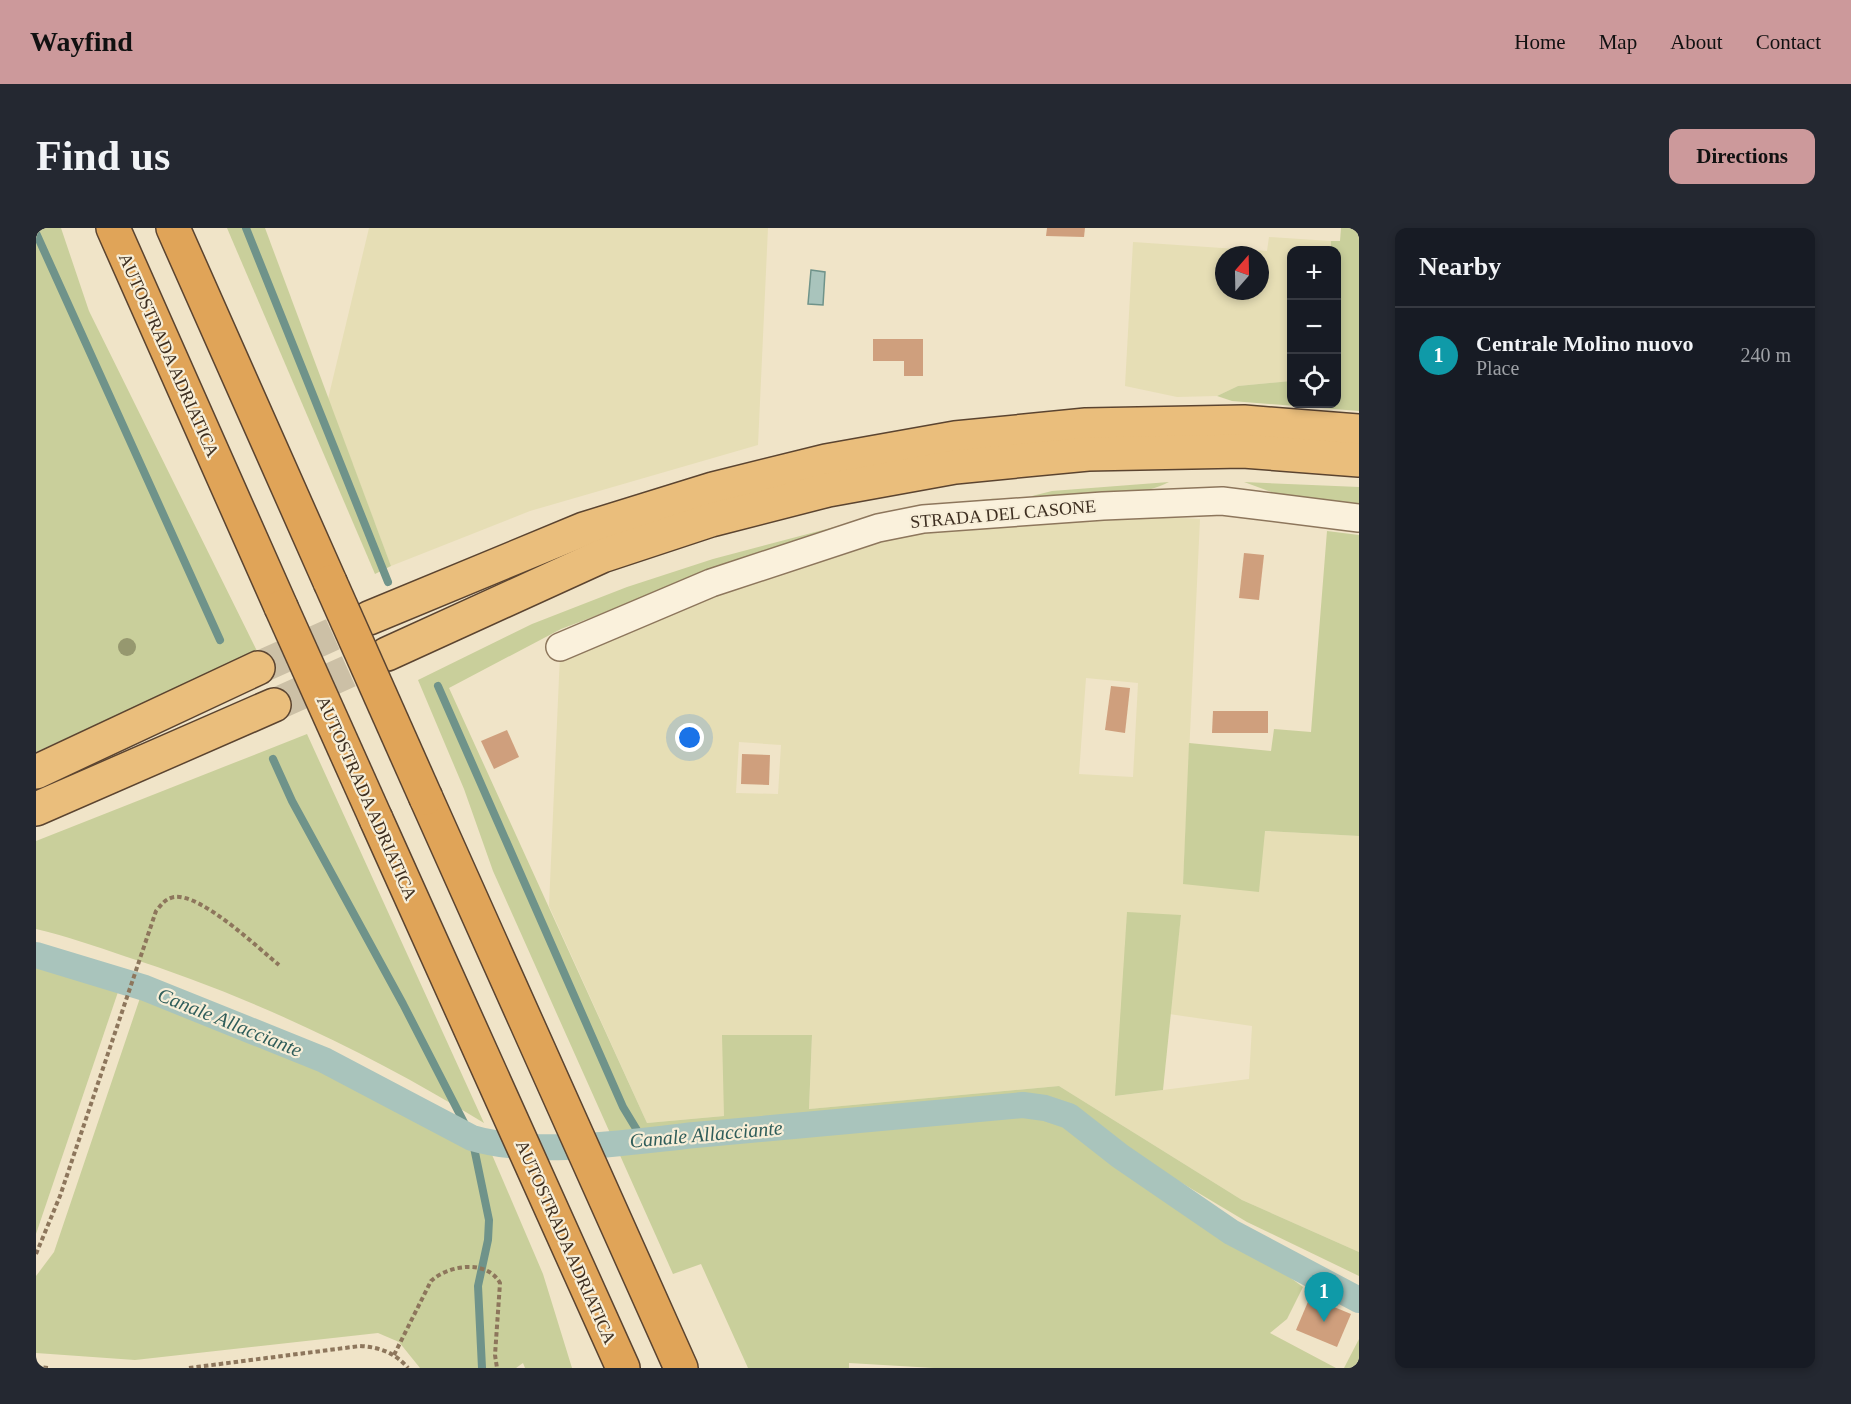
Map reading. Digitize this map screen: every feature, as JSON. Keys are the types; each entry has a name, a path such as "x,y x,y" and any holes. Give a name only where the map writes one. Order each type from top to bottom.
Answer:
{"highway":[{"name":"AUTOSTRADA ADRIATICA","path":"113,228 623,1368"},
{"path":"176,232 554,1087 681,1368"},
{"path":"369,618 584,529 713,489 825,461 955,438 1086,425 1244,422 1359,431"},
{"path":"387,654 602,556 711,520 828,490 955,467 1088,454 1243,451 1359,460"},
{"path":"36,772 258,669"},
{"path":"36,808 274,705"}],"street":[{"name":"STRADA DEL CASONE","path":"560,647 711,583 878,528 923,519 1103,506 1222,501 1359,518"}],"path":[{"path":"36,1254 60,1196 156,911 166,899 177,896 206,907 279,965"},
{"path":"394,1355 431,1281 437,1275 464,1266 487,1271 497,1278 501,1289 495,1355 497,1368"},
{"path":"189,1368 360,1346 381,1349 394,1355 408,1368"},
{"path":"36,1367 49,1368"}],"shaded area":[{"path":"369,228 768,228 758,445 530,511 391,566 328,399"},
{"path":"1269,237 1331,241 1331,246 1287,246 1287,381 1238,386 1217,396 1177,397 1125,386 1133,242 1215,248 1215,300 1269,300"},
{"path":"1146,516 1200,519 1183,884 1264,831 1359,836 1359,1252 1242,1200 1059,1086 809,1109 812,1036 724,1116 647,1123 549,906 560,654 707,594 846,548 926,529","holes":["1086,678 1138,683 1133,777 1079,774","739,742 781,745 778,794 736,793","1181,915 1169,1014 1252,1026 1249,1079 1116,1096"]}],"green space":[{"path":"36,228 61,228 89,311 257,651 36,752"},
{"path":"227,228 265,228 391,566 375,574"},
{"path":"1341,228 1359,228 1359,411 1321,408 1341,408 1341,246 1331,246 1331,241 1340,241"},
{"path":"1287,381 1287,405 1232,401 1217,396 1238,386"},
{"path":"1169,482 1138,492 1102,497 1032,496 1052,491"},
{"path":"1244,482 1359,487 1359,506 1291,499"},
{"path":"998,498 898,516 638,600 561,629 449,688 647,1123 724,1116 722,1035 812,1035 809,1109 1059,1086 1242,1200 1359,1252 1359,1276 1247,1222 1145,1161 1147,1183 1303,1287 1287,1319 1270,1333 1336,1368 934,1368 849,1363 849,1368 748,1368 701,1264 673,1274 493,871 464,789 418,680 532,624 627,587 713,559 899,510"},
{"path":"1327,531 1359,535 1359,836 1265,831 1259,892 1183,884 1189,743 1271,751 1274,729 1311,732"},
{"path":"307,734 484,1123 354,1050 263,1008 171,972 80,941 36,929 36,841"},
{"path":"1127,912 1181,915 1163,1090 1115,1096"},
{"path":"36,967 119,989 36,1234"},
{"path":"141,995 321,1069 469,1149 490,1150 543,1274 572,1368 525,1368 523,1363 516,1368 420,1368 399,1342 378,1333 135,1360 36,1353 36,1276 54,1252"},
{"path":"1359,1339 1359,1368 1344,1368"}],"water":[{"path":"811,270 825,272 823,305 808,304"}],"building":[{"path":"1047,228 1085,228 1084,237 1046,236"},
{"path":"873,339 923,339 923,376 904,376 904,361 873,361"},
{"path":"1244,553 1264,555 1259,600 1239,598"},
{"path":"1111,686 1130,688 1125,733 1105,730"},
{"path":"1213,711 1268,711 1268,733 1212,733"},
{"path":"507,730 519,757 494,769 481,741"},
{"path":"742,754 770,755 769,785 741,784"},
{"path":"1310,1297 1351,1314 1337,1347 1296,1330"}],"waterway":[{"path":"246,228 388,582"},
{"path":"36,233 220,640"},
{"path":"438,686 623,1107 643,1140"},
{"path":"273,759 292,801 403,1004 472,1138 489,1220 488,1240 478,1286 482,1368"},
{"name":"Canale Allacciante","path":"36,955 145,988 324,1060 472,1138 498,1144 525,1147 583,1146 1023,1105 1045,1108 1069,1116 1120,1156 1231,1232 1359,1300"}],"tunnel":[{"path":"258,668 369,618"},
{"path":"274,705 387,654"}],"place":[{"name":"Centrale Molino nuovo","path":"1324,1322"}]}
